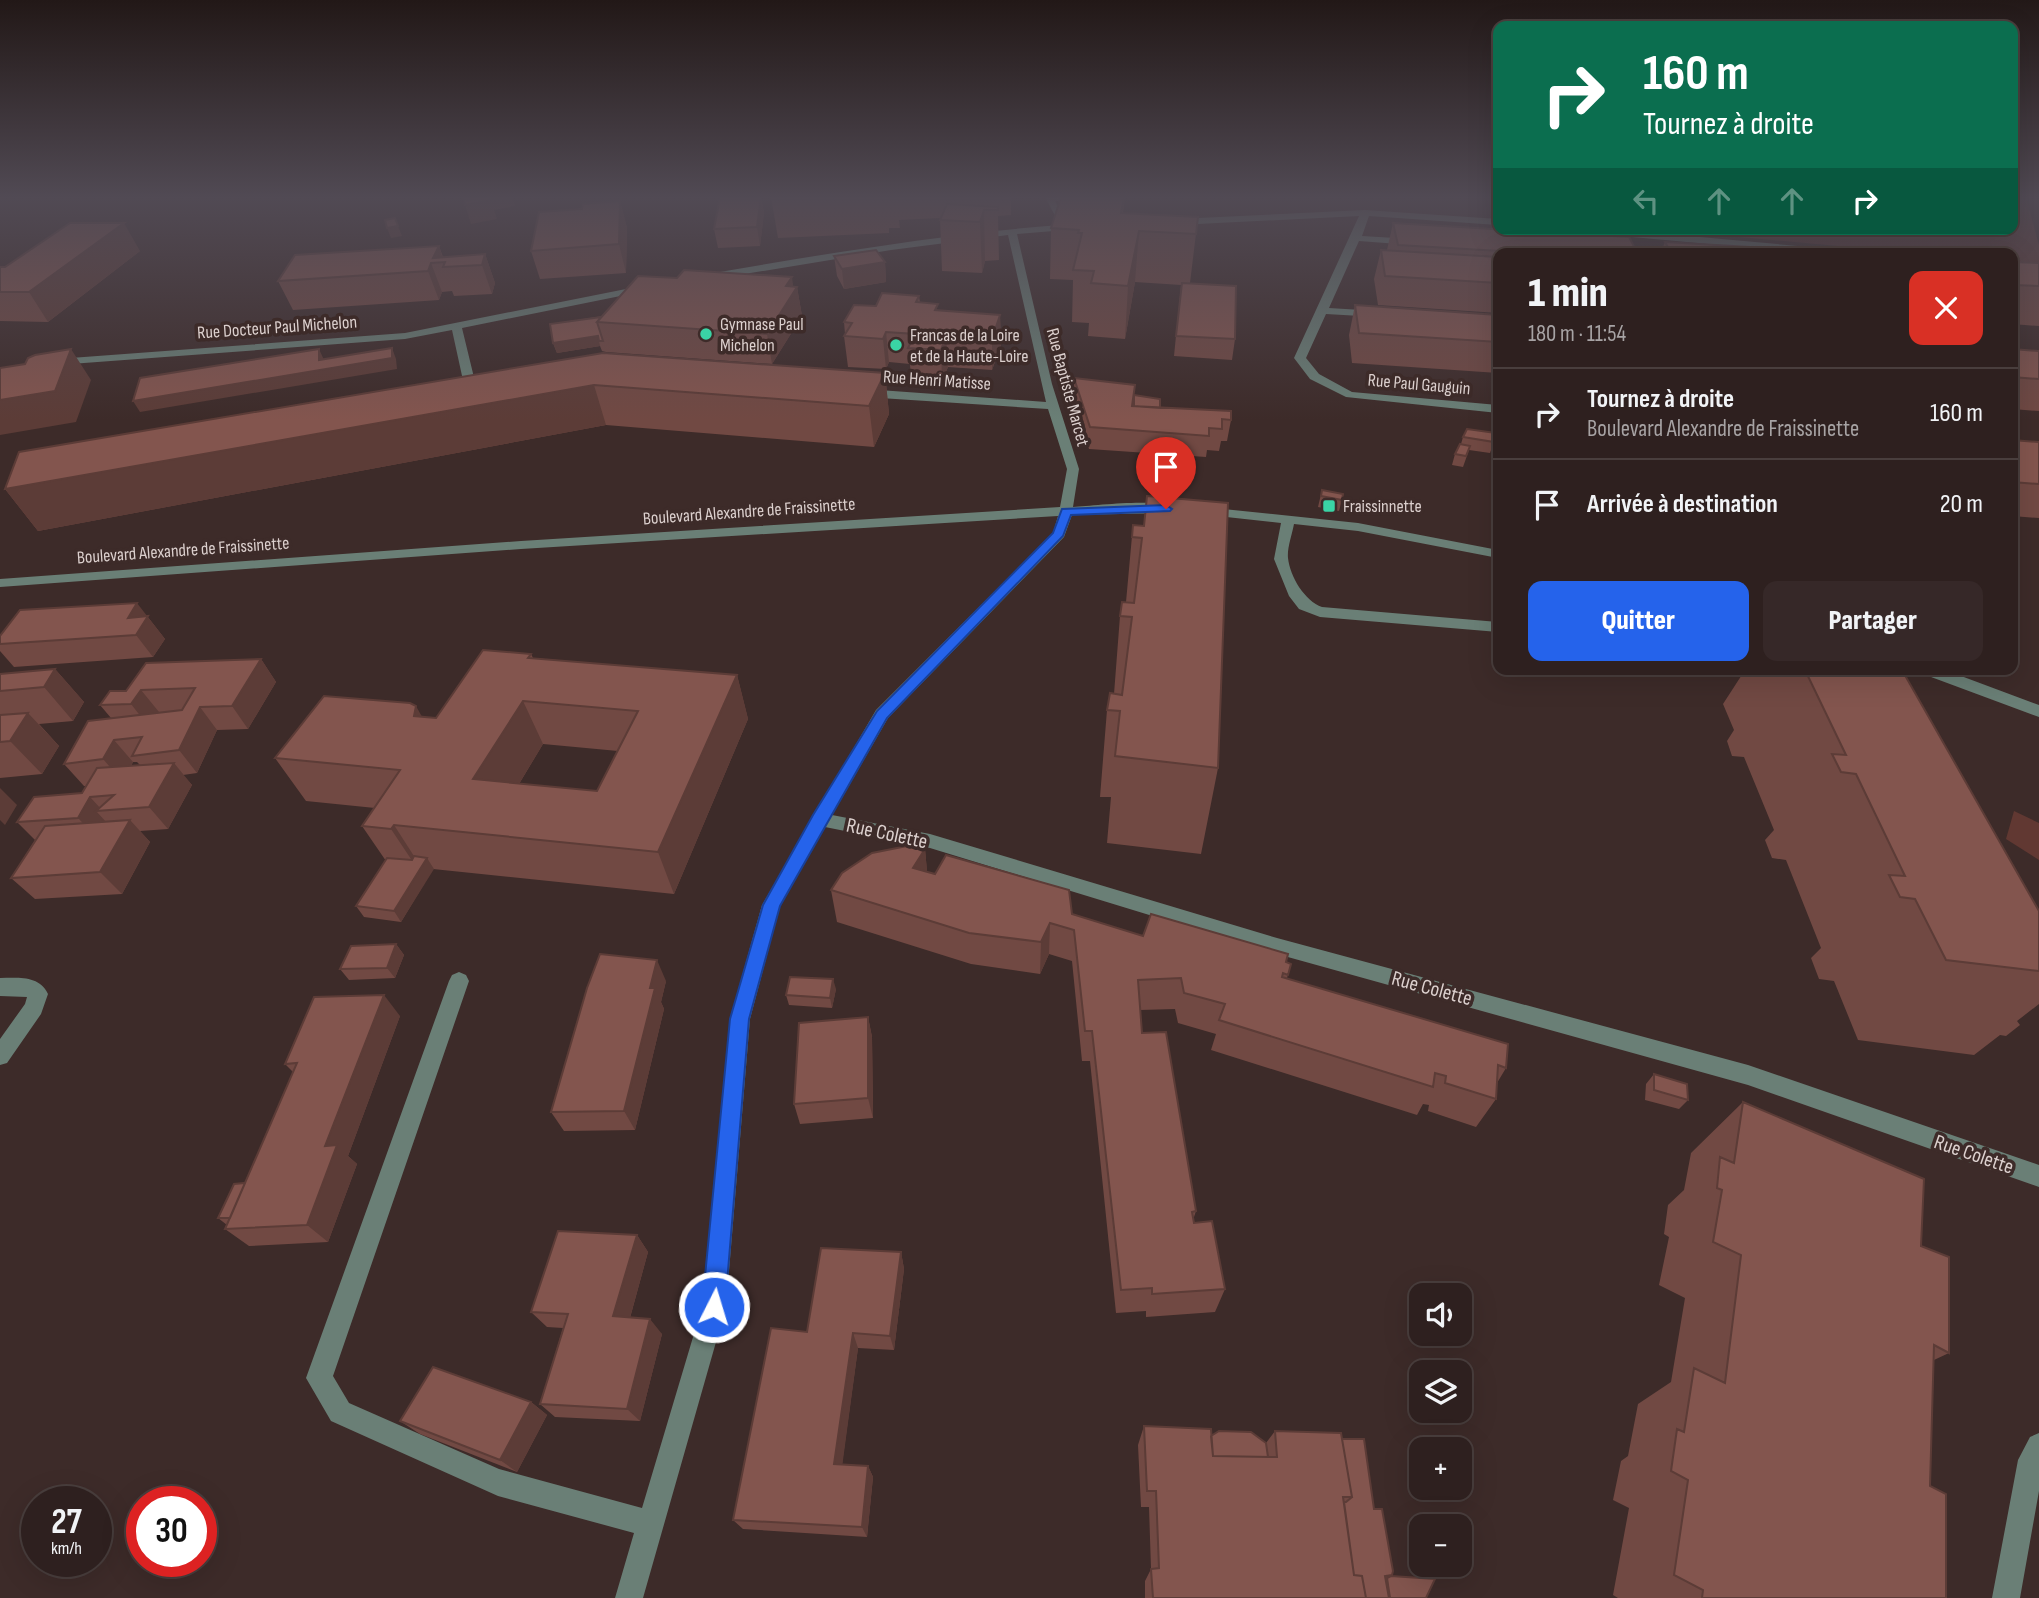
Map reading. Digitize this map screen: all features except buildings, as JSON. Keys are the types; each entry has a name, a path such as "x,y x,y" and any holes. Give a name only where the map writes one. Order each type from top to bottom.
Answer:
{"street":[{"path":"702,278 739,272"},
{"name":"Rue Baptiste Marcet","path":"629,1598 714,1307 740,1019 771,905 882,714 1051,543 1059,534 1066,511 1073,468 1054,406 1022,272"},
{"name":"Rue Paul Gauguin","path":"1340,272 1300,358 1312,376 1329,387 1374,400 1493,409"},
{"name":"Rue Docteur Paul Michelon","path":"40,363 405,336 657,286"},
{"path":"1322,311 1387,315"},
{"path":"456,326 470,395 483,393"},
{"name":"Rue Henri Matisse","path":"848,391 1054,406"},
{"name":"Boulevard Alexandre de Fraissinette","path":"0,583 548,543 1141,508 1358,527 1493,553"},
{"path":"1288,519 1281,559 1296,596 1304,606 1320,612 1493,627"},
{"path":"1942,675 2039,712"},
{"name":"Rue Colette","path":"819,819 930,841 1277,946 1748,1076 2039,1176"},
{"path":"460,981 319,1378 340,1412 461,1466 498,1482 651,1524"},
{"path":"0,987 29,987 37,995 34,1008 0,1056"},
{"path":"2006,1598 2031,1460 2039,1446"}],"shaded area":[{"path":"2014,811 2039,823 2039,860 2006,839"}],"place":[{"name":"Gymnase Paul Michelon","path":"706,334"},
{"name":"Francas de la Loire et de la Haute-Loire","path":"896,345"},
{"name":"Fraissinnette","path":"1329,506"}],"route":[{"path":"714,1307 740,1019 771,905 819,819 882,714 1059,534 1066,511 1166,509"}]}
